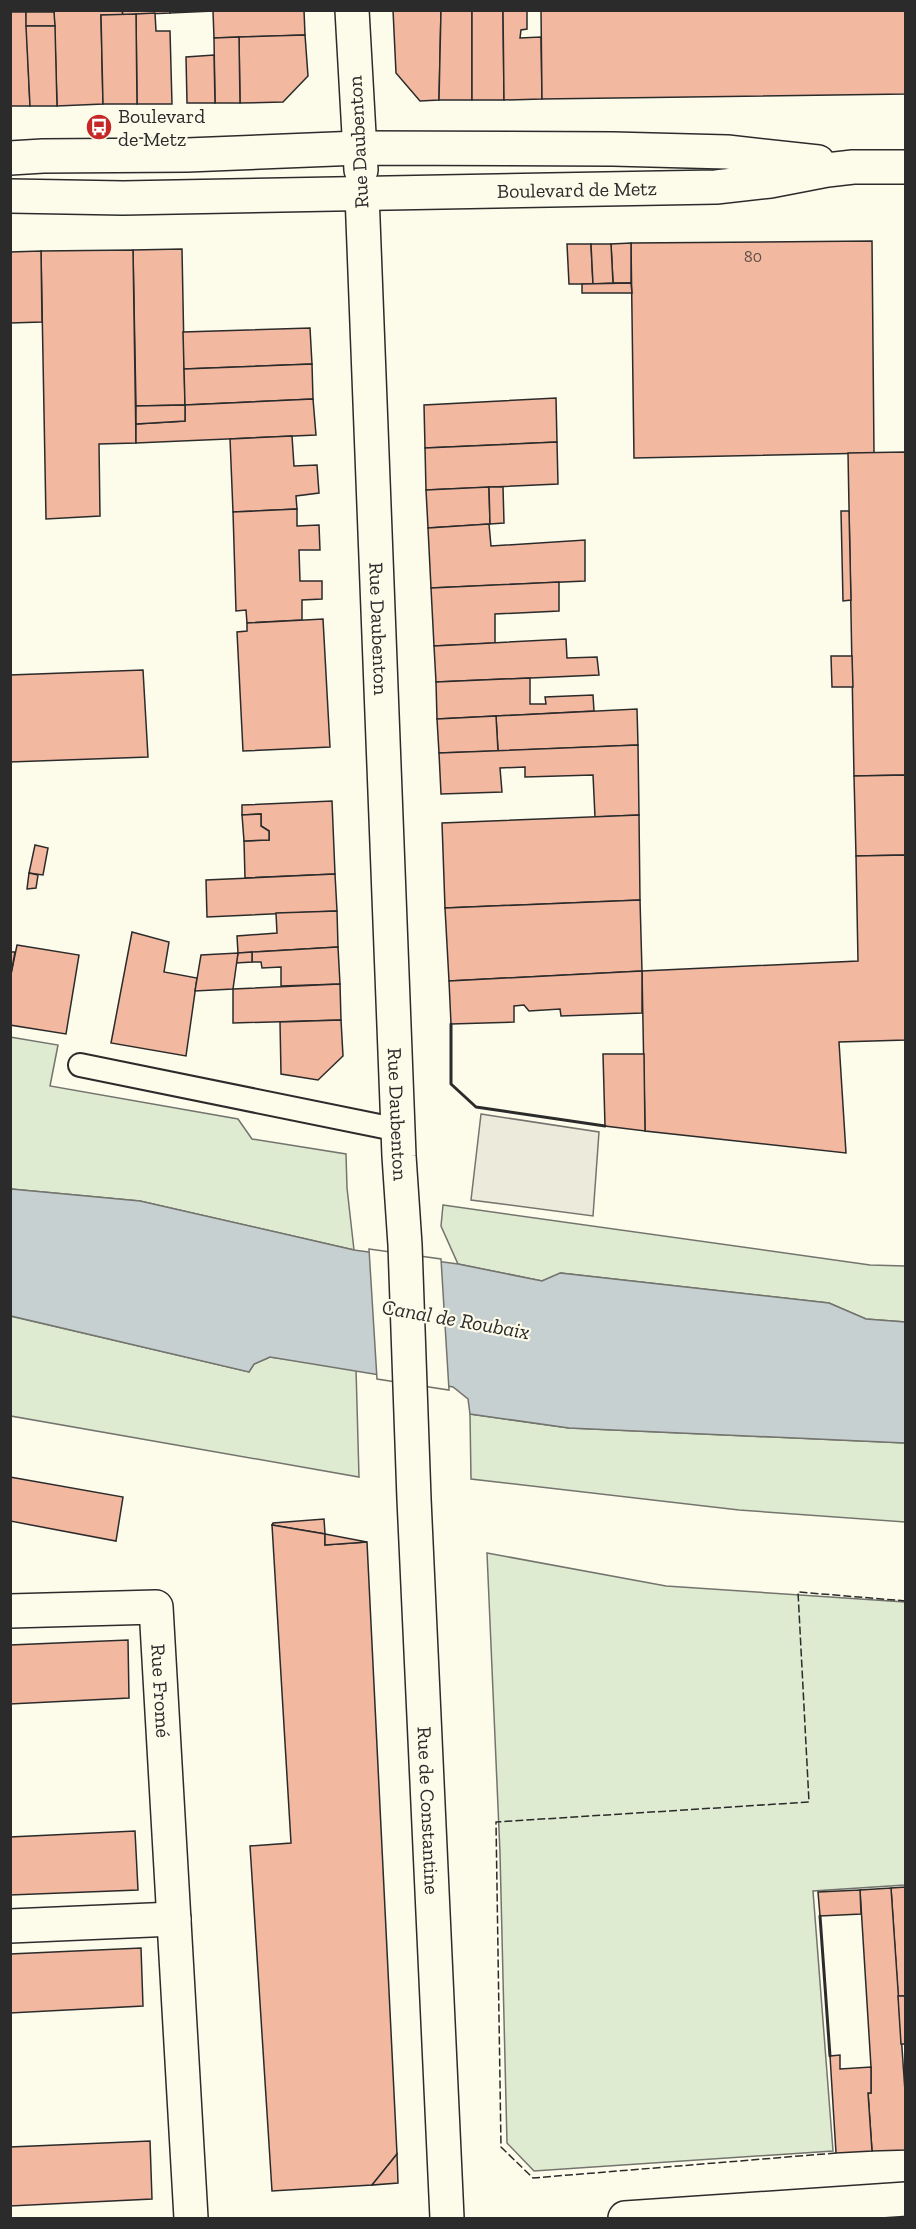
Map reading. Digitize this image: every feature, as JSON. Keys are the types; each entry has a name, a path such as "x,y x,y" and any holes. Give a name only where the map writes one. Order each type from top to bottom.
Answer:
{"street":[{"name":"Rue Daubenton","path":"352,10 362,194 410,1403"},
{"name":"Boulevard de Metz","path":"10,158 188,155 359,148 613,149 727,152 853,167 906,167"},
{"name":"Boulevard de Metz","path":"10,196 123,198 716,187 770,181 853,167"},
{"name":"Rue de Constantine","path":"410,1403 447,2218"},
{"name":"Rue Fromé","path":"10,1611 156,1607 191,2218"},
{"path":"10,1926 174,1919"},
{"path":"625,2218 906,2199"}],"lane":[{"path":"80,1065 399,1130"}],"green space":[{"path":"10,1037 58,1045 50,1086 238,1119 252,1139 346,1154 347,1188 354,1250 140,1201 11,1189"},
{"path":"443,1205 870,1265 905,1266 905,1322 866,1319 829,1303 561,1273 542,1281 458,1264 441,1226"},
{"path":"10,1316 249,1372 254,1364 270,1357 356,1369 359,1477 11,1416"},
{"path":"470,1414 569,1428 905,1443 905,1522 739,1510 471,1479"},
{"path":"487,1553 666,1586 905,1602 905,1885 813,1891 833,2151 534,2171 507,2143 500,1853"}],"shaded area":[{"path":"481,1114 599,1132 593,1216 471,1200"}],"water":[{"name":"Canal de Roubaix","path":"11,1189 140,1201 354,1250 458,1264 542,1281 560,1273 829,1303 866,1319 905,1322 905,1443 569,1428 470,1414 468,1399 453,1387 270,1357 254,1364 249,1372 11,1316"}],"pier":[{"path":"369,1249 441,1259 449,1390 377,1379"}],"building":[{"path":"54,10 122,10 123,15 101,15 103,104 57,106"},
{"path":"122,10 170,10 170,13 123,15"},
{"path":"170,10 213,10 213,11 170,13"},
{"path":"304,10 305,35 214,38 213,11"},
{"path":"393,10 441,10 439,100 420,101 396,73"},
{"path":"441,10 472,10 472,100 439,100"},
{"path":"472,10 503,10 504,100 472,100"},
{"path":"503,10 527,10 527,29 521,30 520,38 541,37 542,99 504,100"},
{"path":"541,10 906,10 906,94 542,99"},
{"path":"10,12 26,12 30,106 10,106"},
{"path":"26,12 54,12 55,26 26,26"},
{"path":"155,13 156,31 170,31 172,104 137,104 136,14"},
{"path":"136,14 137,104 103,104 101,15"},
{"path":"26,26 55,26 57,106 30,106"},
{"path":"305,35 308,76 283,102 240,103 239,37"},
{"path":"239,37 240,103 215,103 214,38"},
{"path":"214,55 215,103 187,103 186,57"},
{"path":"872,241 874,453 634,458 631,243"},
{"path":"631,243 631,283 613,283 611,244"},
{"path":"567,244 591,244 593,284 569,284"},
{"path":"591,244 611,244 613,283 593,284"},
{"path":"182,249 185,405 136,406 133,250"},
{"path":"133,250 136,443 99,444 100,516 46,519 41,251"},
{"path":"41,251 42,322 10,323 10,252"},
{"path":"631,283 632,293 582,293 582,284"},
{"path":"310,328 312,364 184,369 183,332"},
{"path":"312,364 313,399 185,405 184,369"},
{"path":"556,398 557,442 425,448 424,405"},
{"path":"313,399 316,435 136,443 136,424 185,421 185,405"},
{"path":"185,405 185,421 136,424 136,406"},
{"path":"292,436 294,466 317,465 319,493 296,496 297,509 233,512 230,439"},
{"path":"557,442 558,484 426,490 425,448"},
{"path":"906,452 906,775 854,776 848,453"},
{"path":"489,487 490,524 428,528 426,490"},
{"path":"489,487 503,487 504,523 490,524"},
{"path":"297,509 297,526 319,525 320,550 299,550 300,581 322,581 322,599 302,600 302,620 247,623 246,610 236,611 233,512"},
{"path":"841,511 849,511 851,600 843,601"},
{"path":"489,524 491,546 585,540 585,581 431,588 428,528"},
{"path":"559,582 559,611 495,614 495,643 434,646 431,588"},
{"path":"323,619 330,747 243,751 237,632 247,631 247,623"},
{"path":"566,639 567,658 597,657 599,675 436,682 434,646"},
{"path":"831,656 852,656 853,687 832,687"},
{"path":"143,670 148,757 10,762 10,675"},
{"path":"530,678 530,704 546,704 545,697 593,695 594,711 437,719 436,682"},
{"path":"637,709 638,745 498,751 496,716"},
{"path":"496,716 498,751 439,753 437,719"},
{"path":"638,745 639,815 595,817 593,775 525,777 525,767 500,768 502,792 441,794 439,753"},
{"path":"906,775 906,855 856,856 854,776"},
{"path":"332,801 335,874 245,878 244,841 269,840 269,831 261,826 261,814 242,815 242,805"},
{"path":"261,814 261,826 269,831 269,840 244,841 242,815"},
{"path":"639,815 640,900 445,908 442,823"},
{"path":"35,845 48,848 43,875 29,873"},
{"path":"906,855 906,1040 839,1042 846,1153 645,1131 642,971 858,961 856,856"},
{"path":"29,873 38,875 36,888 27,889"},
{"path":"335,874 337,911 207,917 206,880"},
{"path":"640,900 642,971 449,981 445,908"},
{"path":"337,911 338,947 238,953 237,936 277,933 276,913"},
{"path":"132,932 169,942 164,972 197,978 186,1056 111,1043"},
{"path":"17,945 79,955 66,1034 10,1025 10,979"},
{"path":"338,947 340,984 281,986 281,967 262,968 261,962 252,962 252,952"},
{"path":"10,952 15,952 10,979"},
{"path":"252,952 252,962 236,963 238,953"},
{"path":"238,953 233,989 195,991 201,955"},
{"path":"642,971 642,1013 561,1016 560,1009 529,1011 524,1005 514,1006 514,1022 451,1024 449,981"},
{"path":"340,984 341,1020 233,1023 233,989"},
{"path":"341,1020 343,1056 318,1080 281,1074 280,1022"},
{"path":"603,1054 644,1054 645,1131 605,1126"},
{"path":"10,1477 123,1497 116,1541 10,1521"},
{"path":"324,1519 325,1534 272,1525 273,1523"},
{"path":"272,1525 325,1534 325,1545 367,1542 397,2154 372,2185 272,2191 250,1846 291,1843"},
{"path":"325,1534 367,1542 325,1545"},
{"path":"128,1640 129,1698 10,1704 10,1645"},
{"path":"135,1831 138,1890 10,1895 10,1837"},
{"path":"906,1887 906,1996 898,1996 891,1888"},
{"path":"891,1888 906,2106 906,2150 872,2151 868,2093 871,2093 871,2067 860,1890"},
{"path":"860,1890 861,1914 820,1916 818,1892"},
{"path":"141,1948 143,2006 10,2013 10,1954"},
{"path":"898,1996 906,1996 906,2044 901,2044"},
{"path":"840,2055 840,2069 871,2067 871,2093 868,2093 872,2151 836,2153 830,2056"},
{"path":"150,2141 152,2199 10,2206 10,2147"},
{"path":"397,2154 398,2183 372,2185"}],"fence":[{"path":"836,2153 533,2178 501,2147 496,1822 809,1802 798,1592 906,1601"}],"wall":[{"path":"451,1024 451,1084 476,1107 605,1126"},
{"path":"820,1916 830,2056"}],"place":[{"name":"Boulevard de Metz","path":"99,127"}]}
